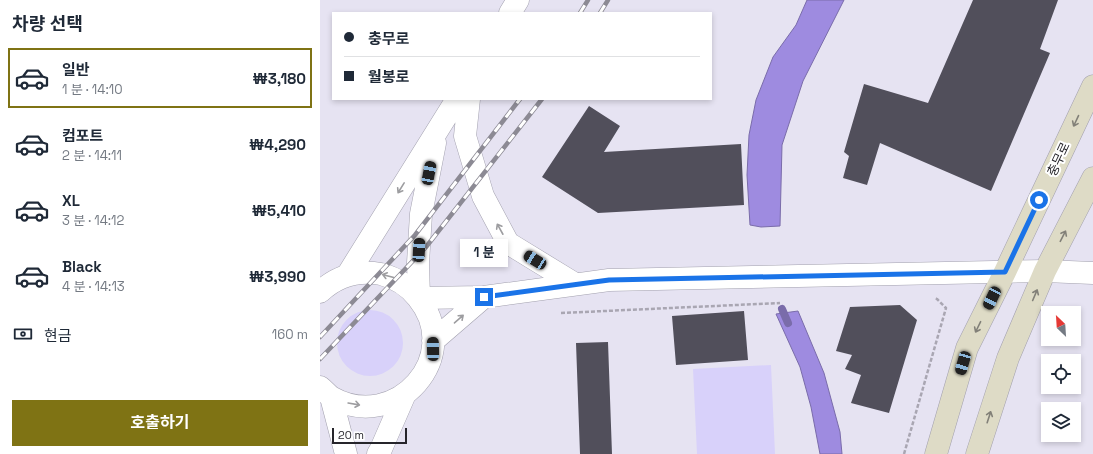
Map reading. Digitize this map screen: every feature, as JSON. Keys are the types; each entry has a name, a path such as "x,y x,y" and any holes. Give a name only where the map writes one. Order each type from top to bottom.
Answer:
{"main road":[{"name":"충무로","path":"936,454 967,348 1005,272 1093,86"},
{"path":"977,454 1008,358 1045,271 1093,178"}],"street":[{"path":"511,12 518,0"},
{"path":"348,274 456,100"},
{"path":"469,100 465,136 482,196 508,243 575,284"},
{"path":"419,298 418,263 421,214 437,132"},
{"path":"419,298 484,297 609,280 1045,271 1093,273"},
{"path":"323,287 348,274 371,272 392,277 412,289 426,306 433,327 433,349 426,370 413,388 405,394 395,400 373,406 352,405 325,392"},
{"path":"433,341 484,297"},
{"path":"325,392 346,454"},
{"path":"378,454 405,394"}],"path":[{"path":"904,454 946,308 937,299 930,298"},
{"path":"555,313 787,302"}],"shaded area":[{"path":"807,0 844,0 803,81 782,145 780,226 761,227 750,225 747,175 749,135 756,100 773,57 796,25"},
{"path":"364,310 376,310 383,312 394,319 401,330 403,343 401,356 394,367 383,374 376,376 364,376 357,374 346,367 339,356 337,349 337,337 339,330 346,319 357,312"},
{"path":"798,311 824,373 840,432 842,454 820,454 811,407 800,367 776,314"},
{"path":"771,365 775,454 697,454 693,369"}],"building":[{"path":"973,0 1058,0 1040,49 1050,53 991,191 880,143 867,185 843,178 849,156 844,152 864,84 928,103"},
{"path":"589,106 620,126 604,152 741,144 744,205 598,213 542,177"},
{"path":"900,305 917,320 889,413 851,403 861,375 845,369 852,355 836,351 850,307"},
{"path":"744,311 748,360 676,365 672,316"},
{"path":"608,342 612,454 580,454 576,343"}],"waterway":[{"path":"782,309 788,323"}],"railway":[{"path":"581,12 588,0"},
{"path":"601,12 608,0"},
{"path":"320,337 415,235 519,100"},
{"path":"320,359 426,247 541,100"}],"route":[{"path":"484,297 609,280 1005,272 1039,200"}]}
